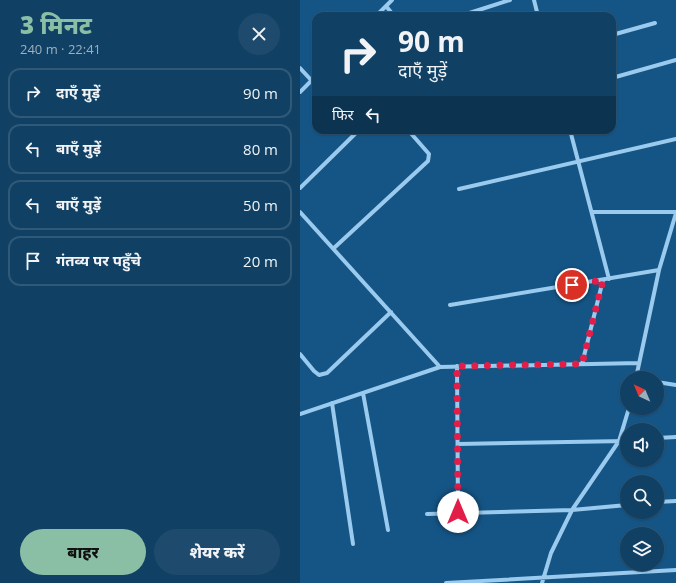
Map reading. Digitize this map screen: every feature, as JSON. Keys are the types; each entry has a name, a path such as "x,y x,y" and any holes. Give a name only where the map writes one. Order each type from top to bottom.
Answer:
{"street":[{"path":"380,12 392,0"},
{"path":"472,12 510,0"},
{"path":"534,0 537,12"},
{"path":"386,6 391,12"},
{"path":"616,35 655,23"},
{"path":"616,77 676,60"},
{"path":"300,68 312,81 300,92"},
{"path":"300,188 355,134"},
{"path":"334,248 428,161 429,154 412,134"},
{"path":"571,134 608,279"},
{"path":"459,189 676,139"},
{"path":"300,212 440,367"},
{"path":"592,212 676,213 659,270 638,371"},
{"path":"450,305 659,270"},
{"path":"582,364 603,280"},
{"path":"300,354 314,371 320,375 327,373 391,312"},
{"path":"300,414 440,367 639,363"},
{"path":"457,366 458,512"},
{"path":"664,383 676,385"},
{"path":"363,393 388,530"},
{"path":"332,403 353,544"},
{"path":"542,583 542,578 551,553 572,510 619,442 627,415"},
{"path":"664,438 676,437"},
{"path":"458,444 619,442"},
{"path":"664,502 676,501"},
{"path":"427,514 572,510 620,506"},
{"path":"446,583 676,570"}],"route":[{"path":"458,512 457,366 582,364 603,280 572,285"}]}
